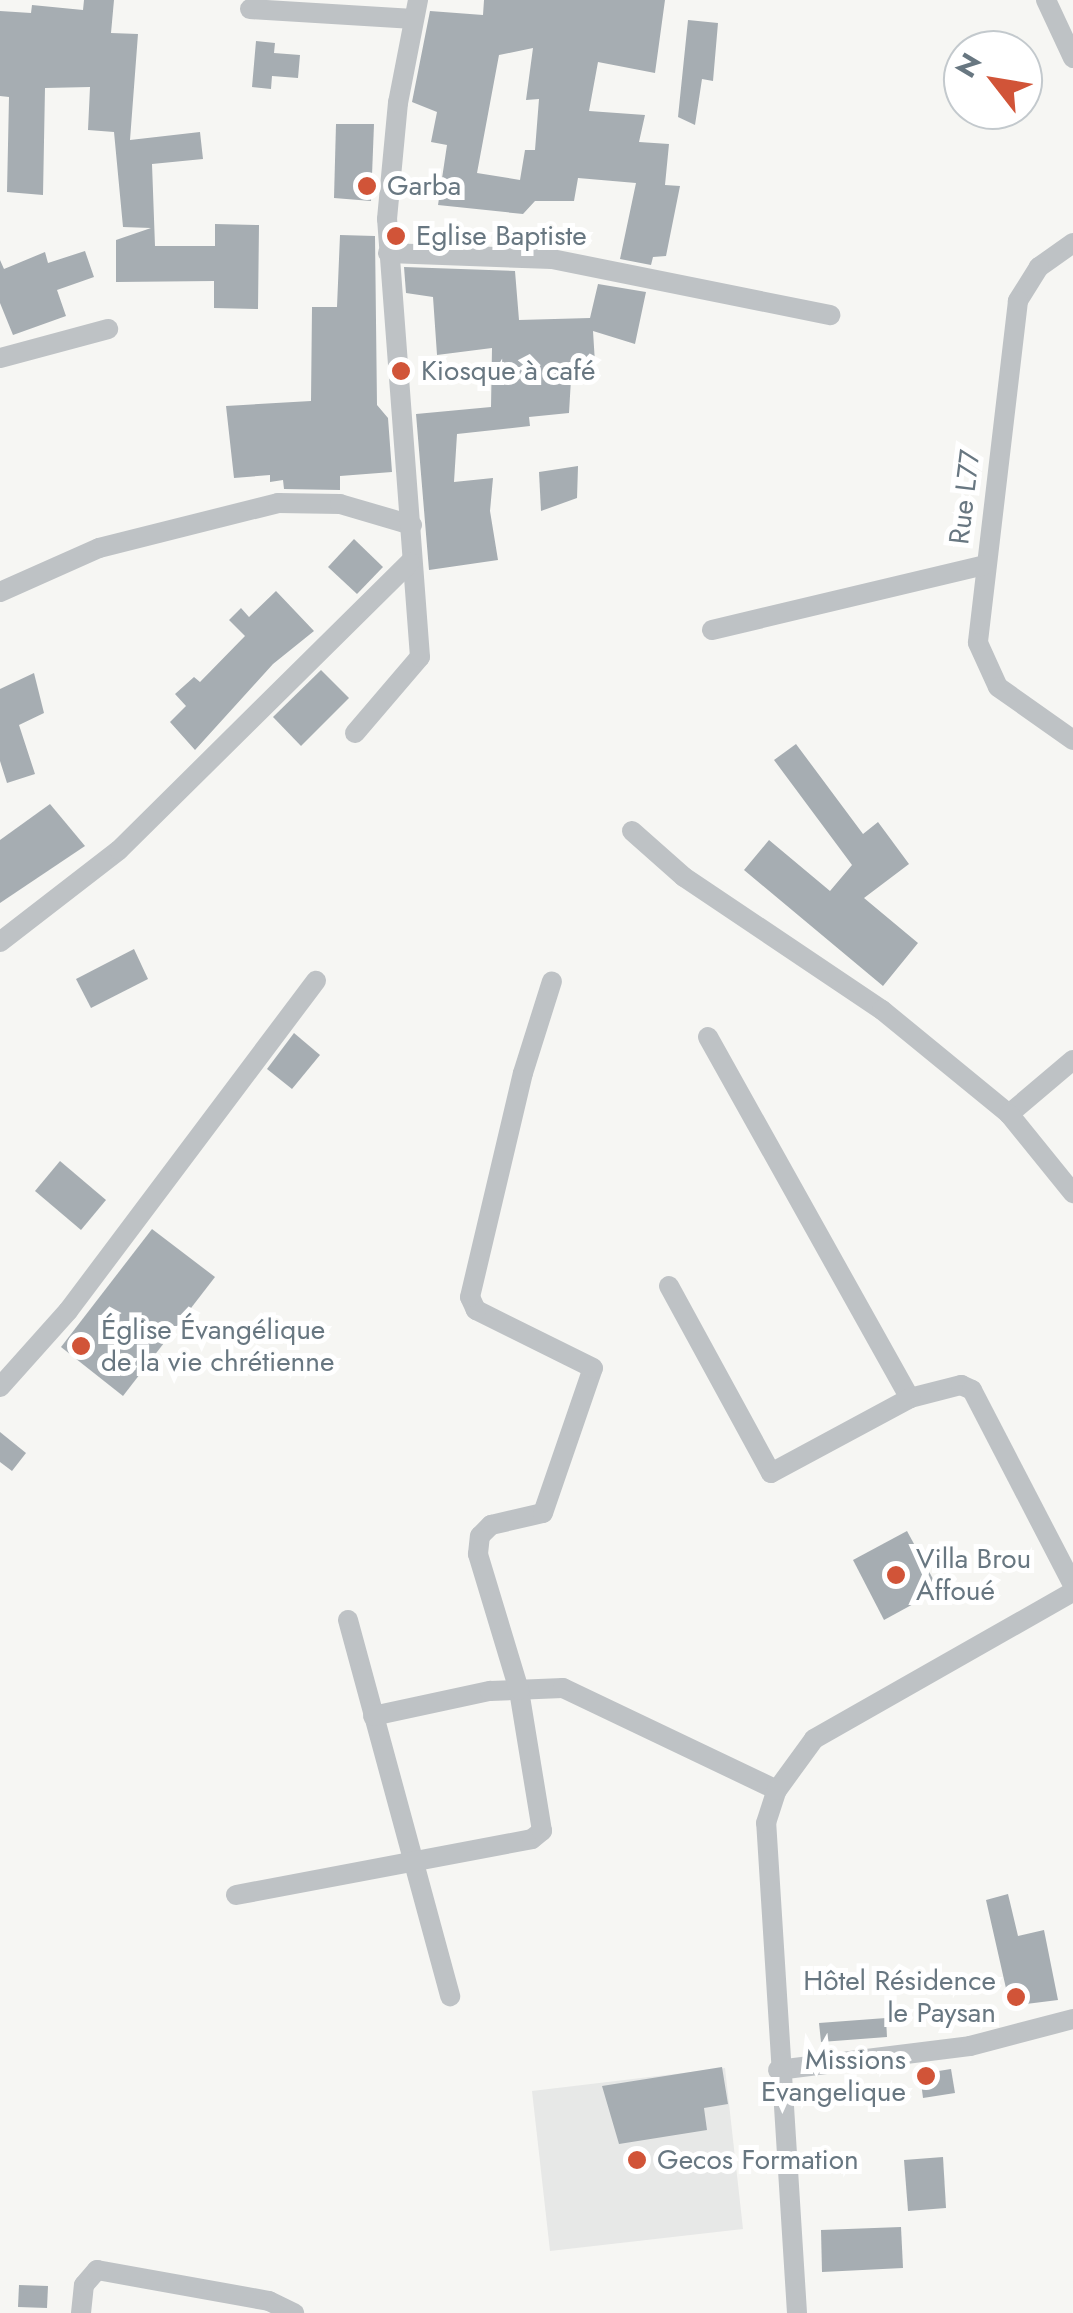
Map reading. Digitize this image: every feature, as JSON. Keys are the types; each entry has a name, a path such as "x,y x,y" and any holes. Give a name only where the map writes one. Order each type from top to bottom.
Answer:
{"street":[{"path":"1046,0 1073,58"},
{"path":"250,9 416,10 398,103 388,254 420,658 355,733"},
{"name":"Rue L77","path":"1073,242 1025,282 1018,300 984,565 978,643 985,668 998,687 1073,740"},
{"path":"388,254 552,259 830,315"},
{"path":"0,358 108,328"},
{"path":"0,592 99,548 278,503 340,504 412,524"},
{"path":"0,942 120,850 410,562"},
{"path":"712,630 984,565"},
{"path":"632,832 684,877 882,1010 1009,1114 1073,1193"},
{"path":"0,1387 68,1311 316,981"},
{"path":"236,1896 411,1859 532,1839 542,1831 519,1690 478,1554 480,1536 491,1525 543,1513 594,1376 586,1362 476,1310 470,1297 513,1110 552,981"},
{"path":"708,1037 910,1398"},
{"path":"1009,1114 1073,1060"},
{"path":"669,1286 771,1474 910,1398 961,1384 972,1390 1073,1589 814,1739 777,1790 766,1823 778,2070 797,2313"},
{"path":"348,1620 450,1996"},
{"path":"373,1716 519,1690 572,1690 777,1790"},
{"path":"778,2070 970,2046 1073,2020"},
{"path":"81,2313 84,2285 97,2270 268,2301 294,2313"}],"shaded area":[{"name":"Gecos Formation","path":"725,2068 743,2229 550,2251 532,2091"}],"building":[{"path":"84,0 114,0 111,33 138,34 130,140 200,132 203,159 152,164 155,246 215,246 215,224 259,225 258,309 214,308 214,281 116,282 116,240 151,228 123,227 114,132 88,130 90,87 45,88 43,195 7,192 9,97 0,96 0,11 31,13 32,5 83,10"},
{"path":"484,0 665,0 655,73 598,62 589,111 645,115 639,142 669,144 665,185 680,186 666,256 653,257 651,265 620,259 636,183 578,178 574,201 535,201 523,214 438,205 447,145 431,142 437,112 412,102 430,11 483,15","holes":["533,48 526,100 539,99 535,150 525,150 520,180 477,173 499,55"]},
{"path":"688,20 718,23 713,81 702,79 695,125 678,117"},
{"path":"256,41 275,43 274,53 300,55 298,78 272,76 271,89 252,87"},
{"path":"336,124 374,124 371,201 334,198"},
{"path":"340,235 375,236 377,405 388,418 392,472 340,476 340,490 284,489 283,480 270,482 270,475 234,478 226,406 311,401 312,307 337,307"},
{"path":"85,251 94,277 57,290 66,316 13,335 0,303 0,260 4,269 45,252 48,263"},
{"path":"404,267 515,271 519,320 590,318 598,284 646,292 635,344 593,331 596,379 571,379 569,413 529,417 530,426 457,434 454,482 493,478 490,511 498,560 429,570 416,414 491,407 492,348 437,355 433,297 406,293"},
{"path":"578,466 577,498 541,511 539,472"},
{"path":"354,539 383,567 357,594 328,567"},
{"path":"276,591 314,631 273,664 195,750 170,722 186,706 175,694 194,677 200,682 245,636 229,620 241,608 249,617"},
{"path":"321,670 349,698 301,746 273,717"},
{"path":"34,673 44,713 19,725 35,774 7,783 0,761 0,689"},
{"path":"796,744 863,834 878,822 909,864 864,898 918,943 883,986 744,870 769,840 830,891 852,865 774,760"},
{"path":"50,804 85,846 0,903 0,840"},
{"path":"134,949 148,979 91,1008 76,979"},
{"path":"294,1033 320,1055 292,1089 267,1069"},
{"path":"60,1161 106,1200 81,1230 35,1191"},
{"path":"152,1229 215,1277 123,1396 61,1347"},
{"path":"0,1432 26,1453 12,1471 0,1462"},
{"name":"Villa Brou Affoué","path":"907,1531 939,1590 884,1620 853,1560"},
{"path":"1008,1894 1018,1936 1044,1930 1058,2000 1010,2006 986,1900"},
{"path":"886,2018 887,2037 821,2042 819,2023"},
{"path":"722,2067 728,2104 704,2108 707,2130 619,2144 602,2086"},
{"path":"951,2069 955,2093 923,2098 920,2074"},
{"path":"943,2157 946,2208 908,2211 904,2160"},
{"path":"901,2227 903,2268 822,2272 821,2230"},
{"path":"19,2285 48,2286 47,2308 18,2307"}],"place":[{"name":"Garba","path":"367,186"},
{"name":"Eglise Baptiste","path":"396,236"},
{"name":"Kiosque à café","path":"401,371"},
{"name":"Église Évangélique de la vie chrétienne","path":"81,1346"},
{"name":"Villa Brou Affoué","path":"896,1575"},
{"name":"Hôtel Résidence le Paysan","path":"1016,1997"},
{"name":"Missions Evangelique","path":"926,2076"},
{"name":"Gecos Formation","path":"637,2160"}]}
